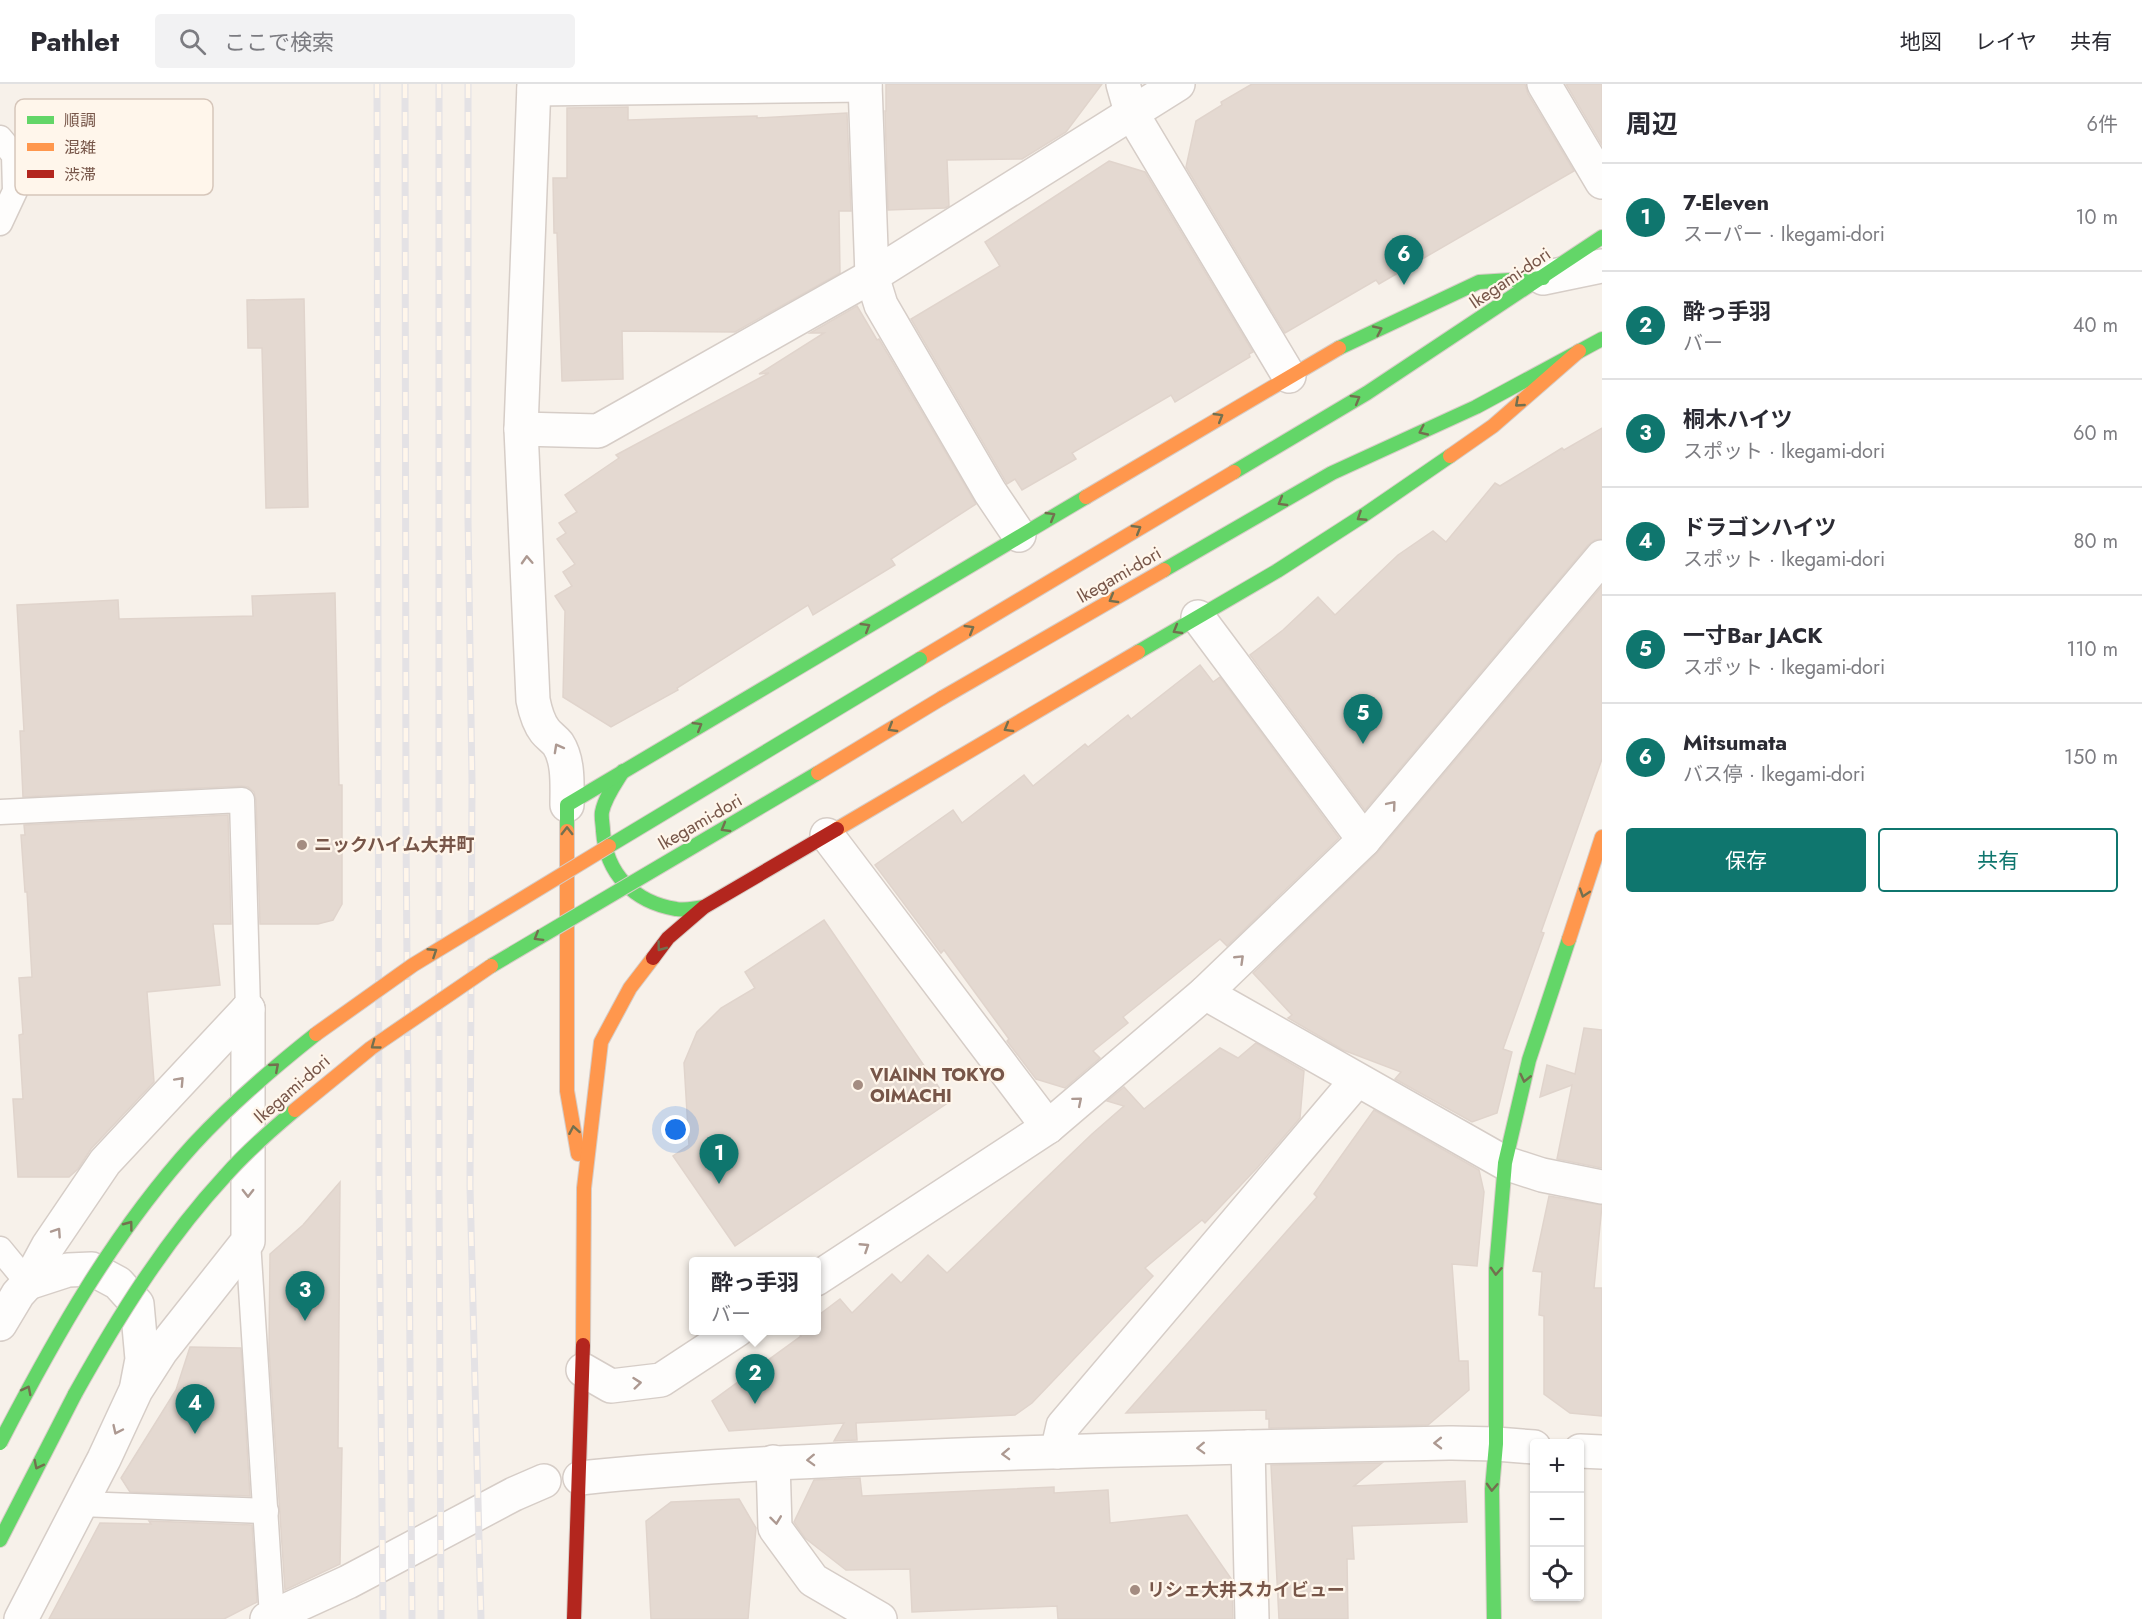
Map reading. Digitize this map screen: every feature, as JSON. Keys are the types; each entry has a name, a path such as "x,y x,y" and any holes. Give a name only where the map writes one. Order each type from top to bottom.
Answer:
{"main road":[{"name":"Ikegami-dori","path":"0,1443 61,1328 88,1283 149,1197 188,1150 278,1064 327,1024 441,947 1367,393 1602,237"},
{"path":"584,1188 567,1091 567,805 1336,349 1479,282 1543,278"},
{"name":"Ikegami-dori","path":"0,1540 94,1359 153,1265 219,1181 301,1103 346,1066 393,1032 540,935 1332,472 1476,407 1602,339"},
{"path":"574,1619 583,1370 584,1188 601,1042 630,988 668,938 704,907 1277,571 1483,433 1579,351"},
{"path":"623,771 609,792 602,813 604,840 611,866 631,890 653,902 678,910 704,907"},
{"path":"1494,1619 1492,1489 1496,1443 1496,1269 1505,1163 1529,1060 1602,837"}],"street":[{"path":"521,429 598,431 872,276 1127,98 1178,84"},
{"path":"1544,84 1602,182"},
{"path":"567,805 566,768 559,745 544,730 535,711 533,700 521,429 534,86 865,85 872,276 881,305 990,492 1019,535"},
{"path":"1127,98 1288,376"},
{"path":"1543,278 1602,266"},
{"path":"821,1276 1048,1127 1205,993 1364,840 1602,557"},
{"path":"1198,617 1364,840"},
{"path":"827,835 1048,1127"},
{"path":"1205,993 1505,1163 1542,1175 1602,1187"},
{"path":"21,1619 104,1459 136,1390 161,1351 249,1241 248,1009"},
{"path":"0,1324 18,1294 28,1283 48,1246 105,1162 248,1009"},
{"path":"1057,1452 1063,1426 1357,1080"},
{"path":"28,1283 68,1270 92,1269 118,1283 137,1304 142,1359 136,1390"},
{"path":"583,1370 610,1386 661,1380 729,1335"},
{"path":"580,1478 697,1466 1057,1452 1496,1443 1530,1447"},
{"path":"1248,1447 1252,1619"},
{"path":"1584,1451 1602,1452"},
{"path":"773,1462 775,1528 813,1580 880,1619"},
{"path":"270,1618 348,1582 514,1494 544,1481"}],"lane":[{"path":"0,138 14,155 15,191 0,223"},
{"path":"0,812 242,800 248,1009"},
{"path":"249,1241 266,1511 270,1618"},
{"path":"0,1249 28,1283"},
{"path":"80,1504 266,1511"}],"building":[{"path":"886,84 1102,84 1066,132 1022,159 947,160 949,206 888,210"},
{"path":"1252,84 1525,84 1528,94 1574,171 1379,284 1376,280 1285,333 1186,167 1196,121 1222,105 1221,102"},
{"path":"1566,84 1602,84 1602,145"},
{"path":"628,107 628,120 757,116 757,118 847,113 851,211 839,211 840,273 735,332 622,331 623,379 562,381 553,178 567,178 567,108"},
{"path":"1109,161 1145,172 1253,352 1249,354 1250,357 1175,402 1171,395 1072,453 1076,459 1022,490 1015,479 1007,484 911,319 1000,266 985,242"},
{"path":"304,299 308,507 266,508 262,348 248,348 247,300"},
{"path":"857,306 877,340 879,339 976,504 891,559 895,565 813,615 808,605 677,688 678,690 611,727 563,697 565,611 555,596 572,586 563,572 575,564 557,539 566,533 559,523 577,512 565,495 619,458 616,455 769,373 759,374 824,333 810,333"},
{"path":"1602,428 1602,539 1595,540 1588,545 1365,810 1250,655 1283,630 1318,597 1335,615 1398,555 1433,531 1446,542 1495,483 1500,486 1562,448 1564,450"},
{"path":"1602,586 1602,759 1541,932 1544,933 1503,1049 1512,1052 1497,1113 1472,1122 1395,1079 1401,1072 1343,1050 1288,1018 1292,1015 1253,973 1378,852"},
{"path":"335,593 339,785 342,785 342,904 333,920 318,924 260,924 256,800 254,792 248,787 23,797 20,731 24,731 17,605 118,600 119,619 253,616 252,596"},
{"path":"1200,665 1213,682 1220,677 1339,838 1227,946 1220,939 1123,1017 1128,1023 1093,1051 1100,1058 1065,1088 1036,1079 944,950 941,953 875,865 953,810 962,823 1024,775 1033,786 1085,744 1088,747 1128,715 1131,719"},
{"path":"228,815 231,924 213,924 220,985 147,992 154,1082 91,1149 78,1169 69,1177 18,1177 13,1099 23,1099 19,1035 23,1034 19,978 32,977 21,835 25,835 24,825"},
{"name":"VIAINN TOKYO OIMACHI","path":"824,920 949,1102 735,1246 673,1156 689,1145 684,1063 697,1032 721,1008 755,988 745,972"},
{"path":"1584,1028 1602,1030 1602,1168 1557,1159 1572,1085 1540,1097 1547,1065 1575,1074"},
{"path":"1256,1043 1304,1071 1300,1118 1205,1223 1202,1220 1145,1268 1153,1276 1032,1403 1015,1415 856,1423 857,1440 834,1441 844,1423 729,1431 712,1401 800,1335 821,1335 821,1313 840,1299 852,1313 892,1274 901,1283 928,1255 947,1273 1124,1106 1107,1101 1124,1087 1144,1109 1220,1048 1238,1058"},
{"path":"1374,1110 1479,1170 1484,1192 1477,1266 1452,1264 1459,1361 1468,1361 1469,1390 1428,1425 1269,1428 1266,1410 1126,1413 1317,1197 1314,1194"},
{"path":"340,1182 338,1448 342,1448 340,1564 285,1590 269,1349 270,1254 303,1225"},
{"path":"1549,1196 1602,1205 1594,1288 1602,1288 1602,1416 1570,1413 1544,1394 1544,1316 1539,1315 1542,1272 1533,1271"},
{"path":"190,1347 241,1348 250,1496 130,1492 121,1478 176,1390"},
{"path":"1382,1463 1354,1486 1465,1481 1467,1522 1352,1526 1354,1559 1347,1559 1348,1619 1279,1619 1271,1465"},
{"path":"860,1478 862,1496 1054,1487 1054,1493 1108,1490 1110,1523 1187,1515 1232,1580 1233,1619 1058,1619 1057,1606 912,1612 910,1569 846,1570 805,1538 794,1522 814,1480"},
{"path":"739,1499 756,1528 748,1619 651,1619 646,1521 671,1502"},
{"path":"149,1521 252,1525 257,1602 224,1619 49,1619 100,1523 151,1524"}],"railway":[{"path":"377,84 379,1183 383,1619"},
{"path":"405,84 406,831 412,1619"},
{"path":"439,84 441,1619"},
{"path":"468,84 468,519 472,782 470,1186 481,1619"}],"traffic: fast":[{"path":"1234,472 1367,393 1602,237"},
{"path":"1339,348 1479,282 1543,278"},
{"path":"1164,570 1332,473 1476,407 1602,339"},
{"path":"1138,652 1277,571 1450,456"},
{"path":"567,831 567,805 1086,497"},
{"path":"609,846 920,659"},
{"path":"623,771 603,806 602,814 605,846 616,873 635,893 647,900 683,910 704,907"},
{"path":"491,966 818,773"},
{"path":"1494,1619 1492,1489 1496,1444 1496,1269 1505,1163 1529,1060 1569,939"},
{"path":"0,1443 64,1325 137,1213 208,1129 253,1087 316,1034"},
{"path":"75,1394 126,1308 182,1227 241,1159 295,1110"},
{"path":"0,1540 75,1394"}],"traffic: slow":[{"path":"1086,497 1339,348"},
{"path":"1450,456 1493,426 1579,351"},
{"path":"920,659 1234,472"},
{"path":"942,698 1164,570"},
{"path":"837,829 1138,652"},
{"path":"818,773 942,698"},
{"path":"567,831 567,1091 578,1154"},
{"path":"1569,939 1602,837"},
{"path":"316,1034 413,965 609,846"},
{"path":"583,1345 584,1188 601,1042 630,988 653,958"},
{"path":"295,1110 371,1048 491,966"}],"traffic: jam":[{"path":"653,958 668,938 704,907 837,829"},
{"path":"574,1619 583,1345"}],"place":[{"name":"Mitsumata","path":"1404,285"},
{"name":"一寸Bar JACK","path":"1363,744"},
{"name":"ニックハイム大井町","path":"302,845"},
{"name":"VIAINN TOKYO OIMACHI","path":"858,1085"},
{"name":"7-Eleven","path":"719,1184"},
{"name":"桐木ハイツ","path":"305,1321"},
{"name":"酔っ手羽","path":"755,1404"},
{"name":"ドラゴンハイツ","path":"195,1434"},
{"name":"リシェ大井スカイビュー","path":"1135,1590"}]}
